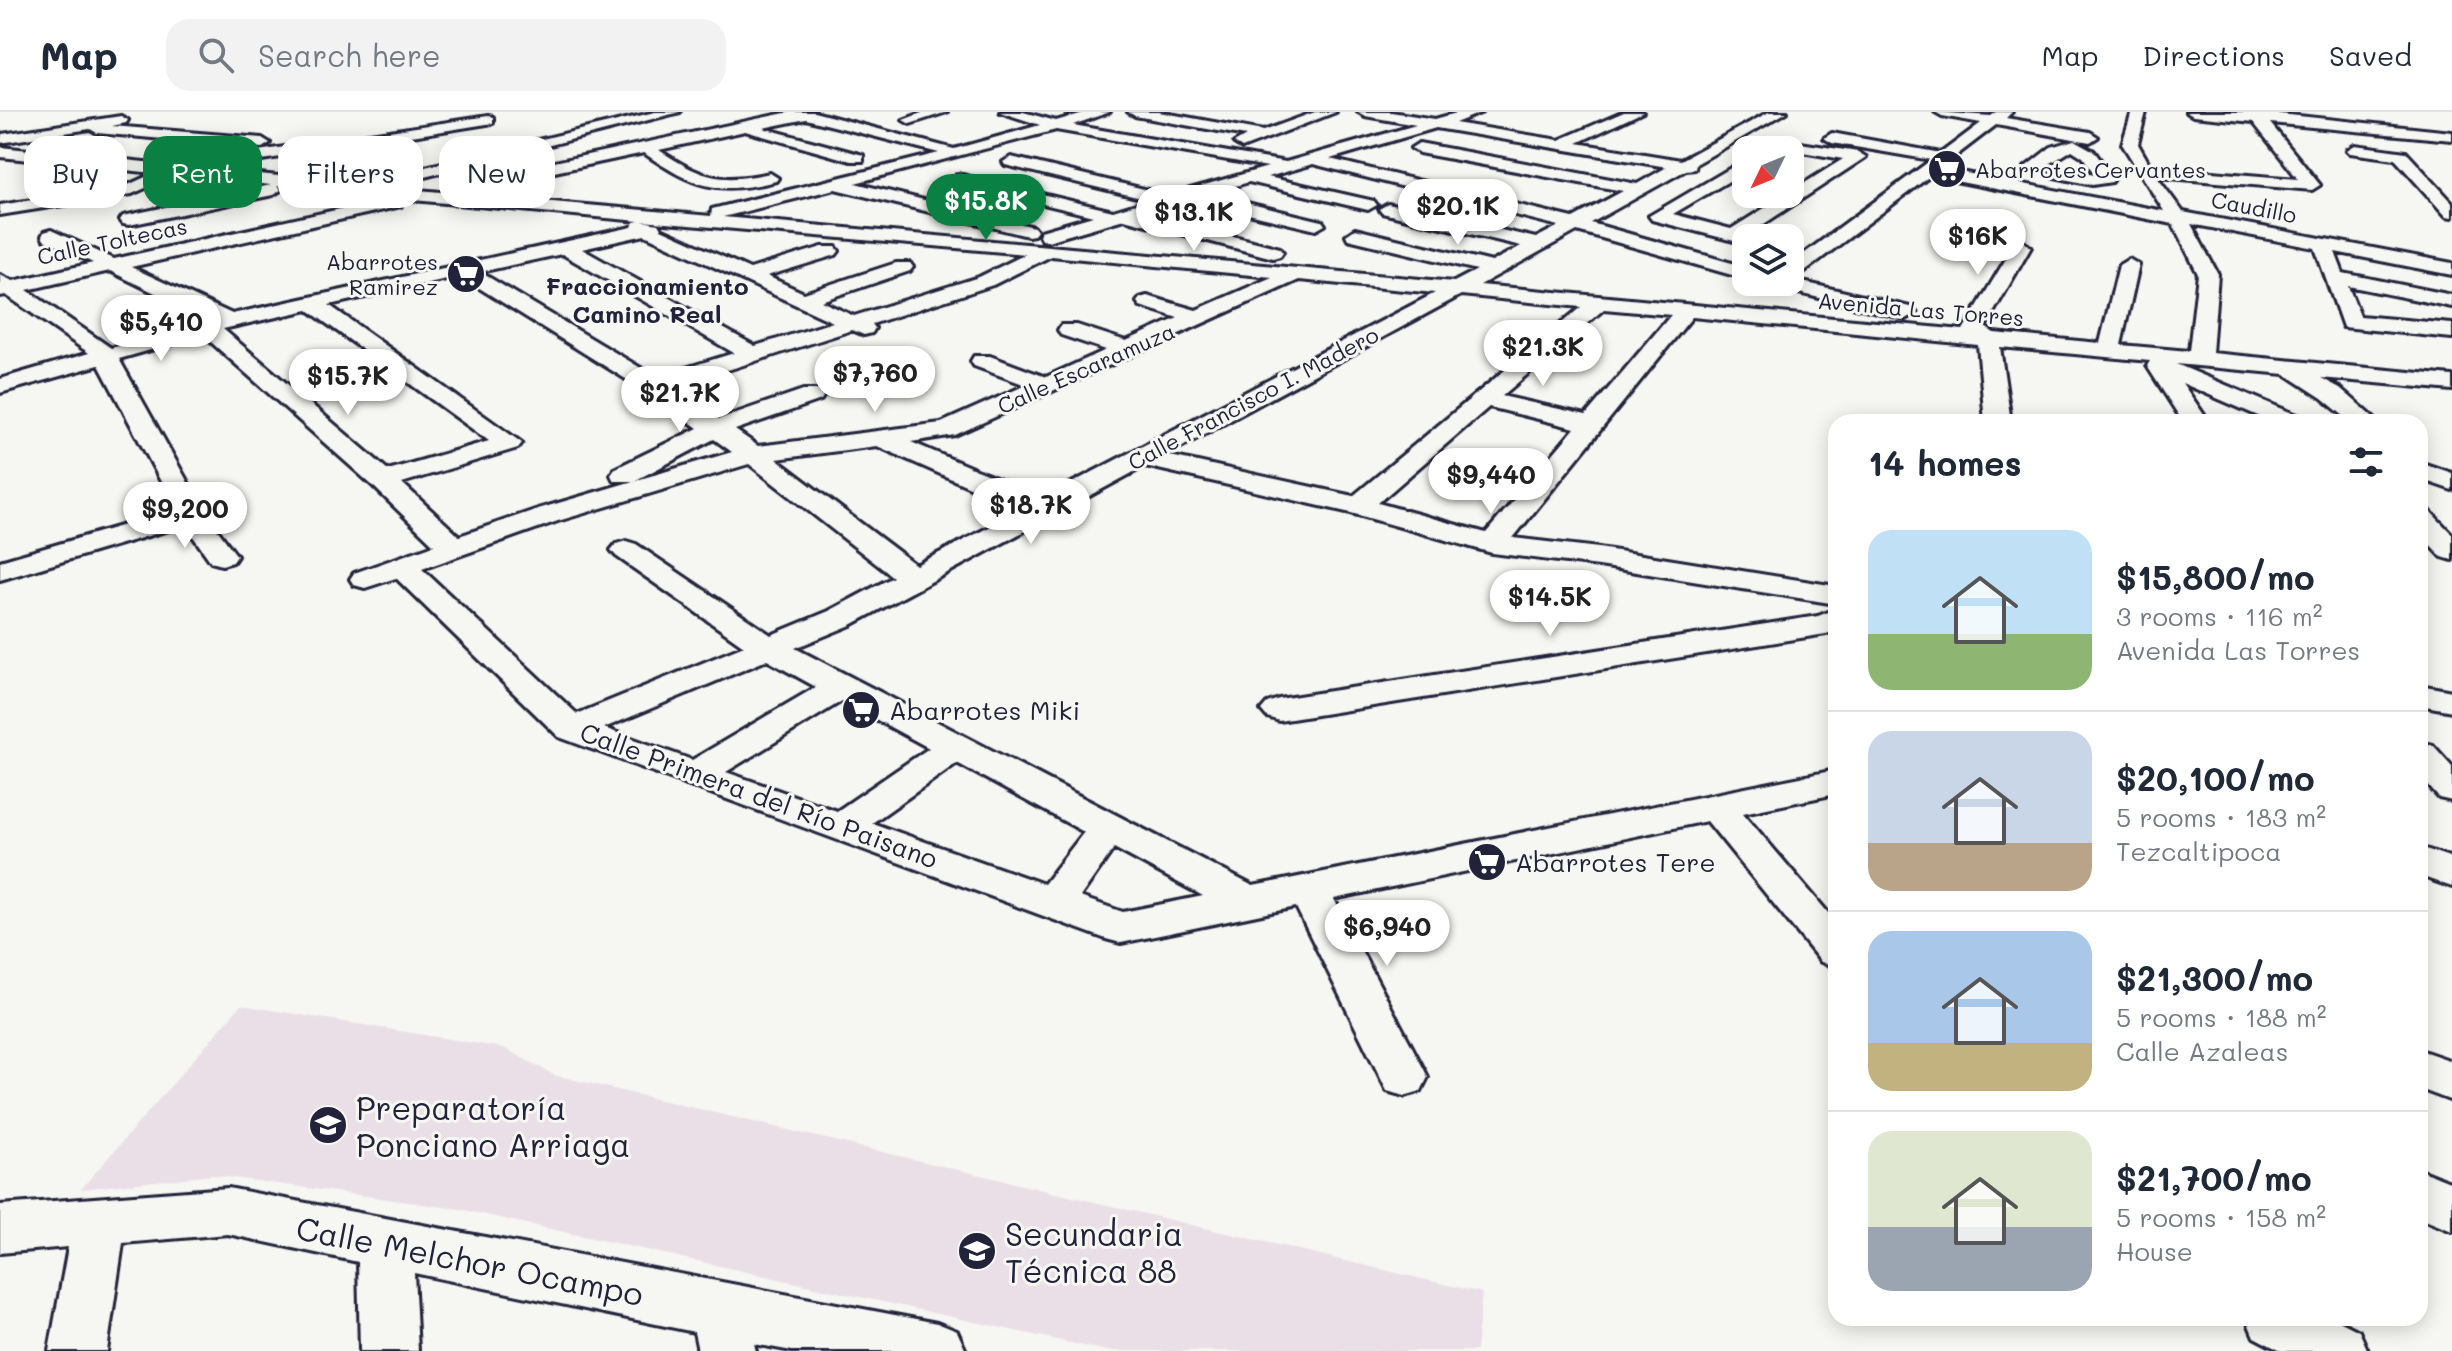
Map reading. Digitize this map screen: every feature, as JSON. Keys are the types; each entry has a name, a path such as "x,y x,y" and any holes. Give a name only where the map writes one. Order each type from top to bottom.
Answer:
{"street":[{"path":"471,112 528,136"},
{"path":"555,140 673,112"},
{"path":"838,122 868,112"},
{"path":"910,120 940,112"},
{"path":"1007,112 1052,124 1289,166"},
{"path":"826,177 1052,124 1086,112"},
{"path":"216,323 682,219 826,177 1103,112"},
{"path":"1135,112 1263,135"},
{"path":"1214,152 1329,112"},
{"path":"1365,112 1732,171"},
{"path":"653,386 986,281 1048,243 1120,215 1476,112"},
{"path":"1559,145 1636,112"},
{"path":"1942,112 2000,116 2116,141 2146,171 2178,218 2208,274 2200,355"},
{"path":"2116,141 2139,112"},
{"path":"2193,112 2255,115 2452,136"},
{"path":"802,113 947,150"},
{"name":"Calle Toltecas","path":"423,196 745,128 802,113"},
{"path":"0,127 69,114"},
{"path":"2146,171 2312,185 2255,115"},
{"path":"1767,116 1859,142 1979,158"},
{"name":"Calle Francisco I. Madero","path":"572,729 840,618 1455,290 1767,116"},
{"path":"1804,263 2000,116"},
{"path":"0,139 128,119"},
{"path":"591,141 690,121"},
{"path":"411,136 502,125"},
{"path":"745,128 870,153"},
{"path":"97,129 278,145"},
{"path":"1859,142 1879,132"},
{"path":"684,141 711,149"},
{"path":"826,177 870,153 911,141"},
{"path":"2277,142 2308,145"},
{"path":"1419,148 1639,189"},
{"path":"2339,148 2438,171"},
{"path":"648,149 696,181 734,187 787,171"},
{"path":"1804,149 1858,157 1804,192"},
{"name":"Avenida Las Torres","path":"0,152 143,166"},
{"path":"1045,152 1011,162 1170,200"},
{"path":"1312,159 1574,224 1732,269"},
{"path":"752,161 826,177 1048,243"},
{"path":"2405,161 2452,212"},
{"path":"0,165 24,167"},
{"name":"Caudillo","path":"1928,171 2452,269"},
{"path":"1190,173 1242,179 1368,205"},
{"path":"1732,177 1658,216 1734,235 1778,208"},
{"path":"958,179 1273,252"},
{"path":"0,210 143,186"},
{"path":"1804,187 1885,202"},
{"path":"129,220 278,188"},
{"path":"2014,211 2036,192"},
{"path":"1190,195 1316,225"},
{"path":"0,203 24,196"},
{"name":"Calle Toltecas","path":"4,286 269,231 296,231 378,208"},
{"path":"424,217 457,208"},
{"name":"Avenida Las Torres","path":"551,208 1048,243 1147,259 1686,311 1981,334 2154,356"},
{"path":"1388,209 1537,244"},
{"path":"0,384 216,323 454,265 643,228 879,334"},
{"path":"1355,235 1493,268"},
{"path":"51,236 216,323 453,547"},
{"path":"2323,244 2351,322 2452,331"},
{"path":"564,247 754,355"},
{"path":"1996,414 1981,334 2022,247"},
{"path":"748,276 829,251"},
{"path":"2111,343 2129,265"},
{"path":"800,301 903,267"},
{"path":"460,268 653,386 753,454 914,579"},
{"name":"Calle Escaramuza","path":"365,579 548,515 753,454 946,430 1297,274"},
{"path":"2336,278 2452,301"},
{"path":"4,286 103,353 192,514 222,556"},
{"path":"1804,289 1981,334 2111,343 2154,356 2276,414"},
{"path":"311,302 509,443 383,480"},
{"path":"1147,302 1200,318"},
{"path":"1358,506 1599,302"},
{"path":"1492,544 1686,311"},
{"path":"1069,330 1129,350"},
{"path":"2154,356 2200,355 2288,368 2452,383"},
{"path":"2154,356 2191,414"},
{"path":"982,361 1047,385"},
{"path":"2288,368 2331,393 2356,414"},
{"path":"2399,378 2452,405"},
{"path":"548,515 715,429 812,395"},
{"path":"1484,399 1592,424"},
{"path":"879,438 1044,509"},
{"path":"1142,457 1358,506 1492,544 1599,557 1828,594"},
{"path":"1259,485 1291,464"},
{"path":"2428,473 2452,482"},
{"path":"0,571 192,514"},
{"path":"2428,526 2452,551"},
{"path":"626,550 767,647 1248,902 1828,784"},
{"name":"Calle Primera del Río Paisano","path":"401,566 572,729 1121,928 1248,902"},
{"path":"1279,710 1828,623"},
{"path":"697,773 841,687"},
{"path":"2428,696 2452,701"},
{"path":"842,826 955,747"},
{"path":"2428,762 2452,789"},
{"path":"1716,806 1828,941"},
{"path":"1052,903 1081,869 1107,828"},
{"path":"2428,864 2452,873"},
{"path":"1308,890 1404,1077"},
{"path":"2428,1072 2452,1081"},
{"path":"2428,1197 2452,1208"},
{"name":"Calle Melchor Ocampo","path":"0,1229 228,1211 385,1242 722,1331 937,1351"},
{"path":"78,1351 99,1222"},
{"path":"385,1242 389,1351"},
{"path":"2290,1326 2339,1351"}],"shaded area":[{"name":"Secundaria Técnica 88","path":"241,1005 504,1048 554,1075 1482,1293 1476,1351 1107,1351 459,1209 212,1175 81,1189"}],"place":[{"name":"Abarrotes Cervantes","path":"1947,169"},
{"name":"Abarrotes Ramirez","path":"466,274"},
{"name":"Abarrotes Miki","path":"861,710"},
{"name":"Abarrotes Tere","path":"1487,862"},
{"name":"Preparatoría Ponciano Arriaga","path":"328,1125"},
{"name":"Secundaria Técnica 88","path":"977,1251"}],"district":[{"name":"Fraccionamiento Camino Real","path":"647,299"}]}
